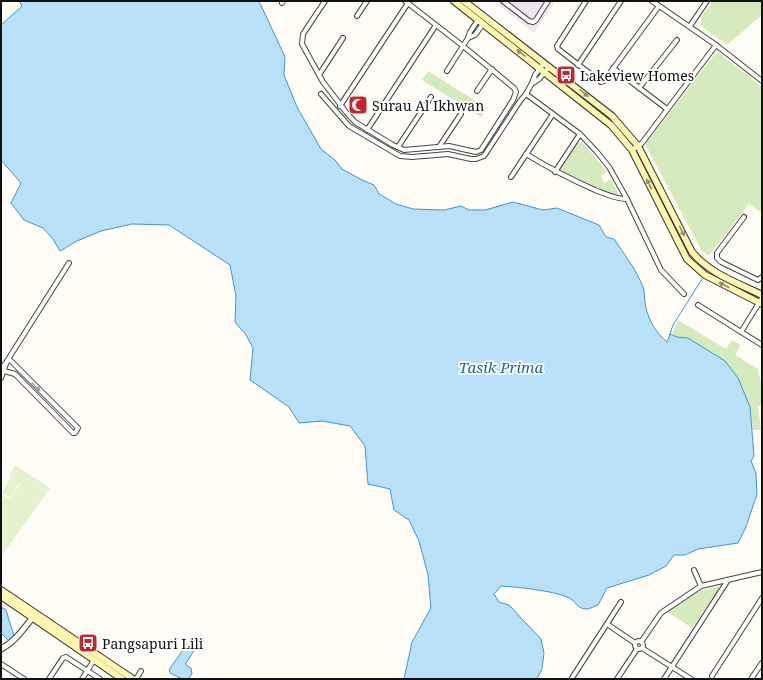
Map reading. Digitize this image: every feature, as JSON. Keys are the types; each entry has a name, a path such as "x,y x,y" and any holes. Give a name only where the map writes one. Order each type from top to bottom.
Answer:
{"main road":[{"path":"454,1 612,116 638,146 692,252 723,277 761,300"},
{"path":"464,1 611,125 632,150 687,259 705,275 761,300"},
{"path":"1,590 34,616 122,679"},
{"path":"1,596 133,679"}],"street":[{"path":"325,1 303,34 302,44 319,75 340,106 355,122 404,150 439,146 449,146 476,152 481,150 513,100 516,92 511,85 492,69 407,2 340,106"},
{"path":"357,16 367,1"},
{"path":"503,1 529,21 533,22 536,20 548,1"},
{"path":"586,1 557,46 558,49 602,82 659,6"},
{"path":"578,65 621,1"},
{"path":"652,1 690,26 762,80"},
{"path":"690,26 707,1"},
{"path":"447,71 468,38 475,35 481,22"},
{"path":"367,130 436,25"},
{"path":"319,75 343,38"},
{"path":"639,88 677,40"},
{"path":"632,150 638,146 716,45"},
{"path":"321,94 349,126 400,156 412,158 448,154 476,159 484,156 532,83 539,79 544,67"},
{"path":"613,68 667,109"},
{"path":"477,91 492,69"},
{"path":"526,94 580,134 609,167 627,199 661,270 684,294"},
{"path":"398,147 431,97"},
{"path":"439,146 461,114"},
{"path":"511,177 553,114"},
{"path":"555,172 580,134"},
{"path":"526,154 555,172 614,198 627,199"},
{"path":"744,216 717,253 717,258 720,262 758,280 762,277"},
{"path":"1,378 2,370 69,263"},
{"path":"741,332 761,300"},
{"path":"698,305 762,345"},
{"path":"8,360 78,428 78,431 75,434 72,433 15,374 8,360"},
{"path":"2,370 15,374"},
{"path":"694,570 701,586"},
{"path":"607,624 636,643 641,642 661,613 701,586 762,572"},
{"path":"664,679 728,580"},
{"path":"712,676 762,598"},
{"path":"572,678 621,602"},
{"path":"1,649 17,637 34,616"},
{"path":"641,642 643,644 642,648"},
{"path":"636,643 635,646 637,649"},
{"path":"617,679 637,649 642,648 691,679"},
{"path":"49,679 63,658 66,657 100,679"},
{"path":"82,679 94,660"},
{"path":"751,679 762,663"},
{"path":"1,664 24,679"},
{"path":"136,679 141,671"}],"shaded area":[{"path":"493,1 555,1 534,33"}],"green space":[{"path":"713,1 762,1 762,15 727,45 701,26 701,17"},
{"path":"719,53 762,87 762,213 749,204 709,256 702,251 646,146 646,143 715,54"},
{"path":"428,71 487,108 481,117 422,80"},
{"path":"582,142 607,172 601,176 604,183 611,179 618,193 615,195 560,170 577,143"},
{"path":"678,320 726,349 732,340 741,345 735,355 758,369 762,388 762,405 758,406 761,430 752,430 750,407 688,338 677,337 672,334"},
{"path":"15,465 50,488 1,557 1,494 10,499 20,484 9,476"},
{"path":"10,478 19,483 10,498 2,493"},
{"path":"719,586 719,589 692,628 666,611 699,591"}],"water":[{"name":"Tasik Prima","path":"19,1 259,1 285,57 284,75 297,107 321,149 335,160 342,169 374,185 379,194 396,204 413,209 444,210 461,206 469,210 485,210 513,202 543,210 557,208 599,225 606,237 614,239 637,274 644,289 648,314 652,324 659,334 667,342 670,334 677,337 688,338 725,361 738,378 750,407 754,456 751,461 756,473 757,494 746,527 738,543 698,549 685,555 674,555 666,566 649,575 607,588 598,605 588,609 581,608 565,596 537,590 501,586 494,594 499,602 509,605 541,639 544,653 542,669 537,679 404,679 412,642 431,608 428,575 419,541 409,520 394,510 390,489 368,484 365,446 350,426 322,421 299,423 289,407 250,380 253,348 246,335 235,322 236,296 230,265 169,225 132,224 101,231 77,241 60,251 53,239 43,228 24,220 11,203 21,183 1,160 1,25 22,6"},
{"path":"1,607 6,610 14,636 9,641 1,633"},
{"path":"187,644 195,647 186,663 186,665 191,668 192,674 188,679 182,679 170,673 169,670"}],"waterway":[{"path":"670,334 673,325 702,279"}],"place":[{"name":"Lakeview Homes","path":"566,75"},
{"name":"Surau Al Ikhwan","path":"358,105"},
{"name":"Pangsapuri Lili","path":"88,643"}]}
